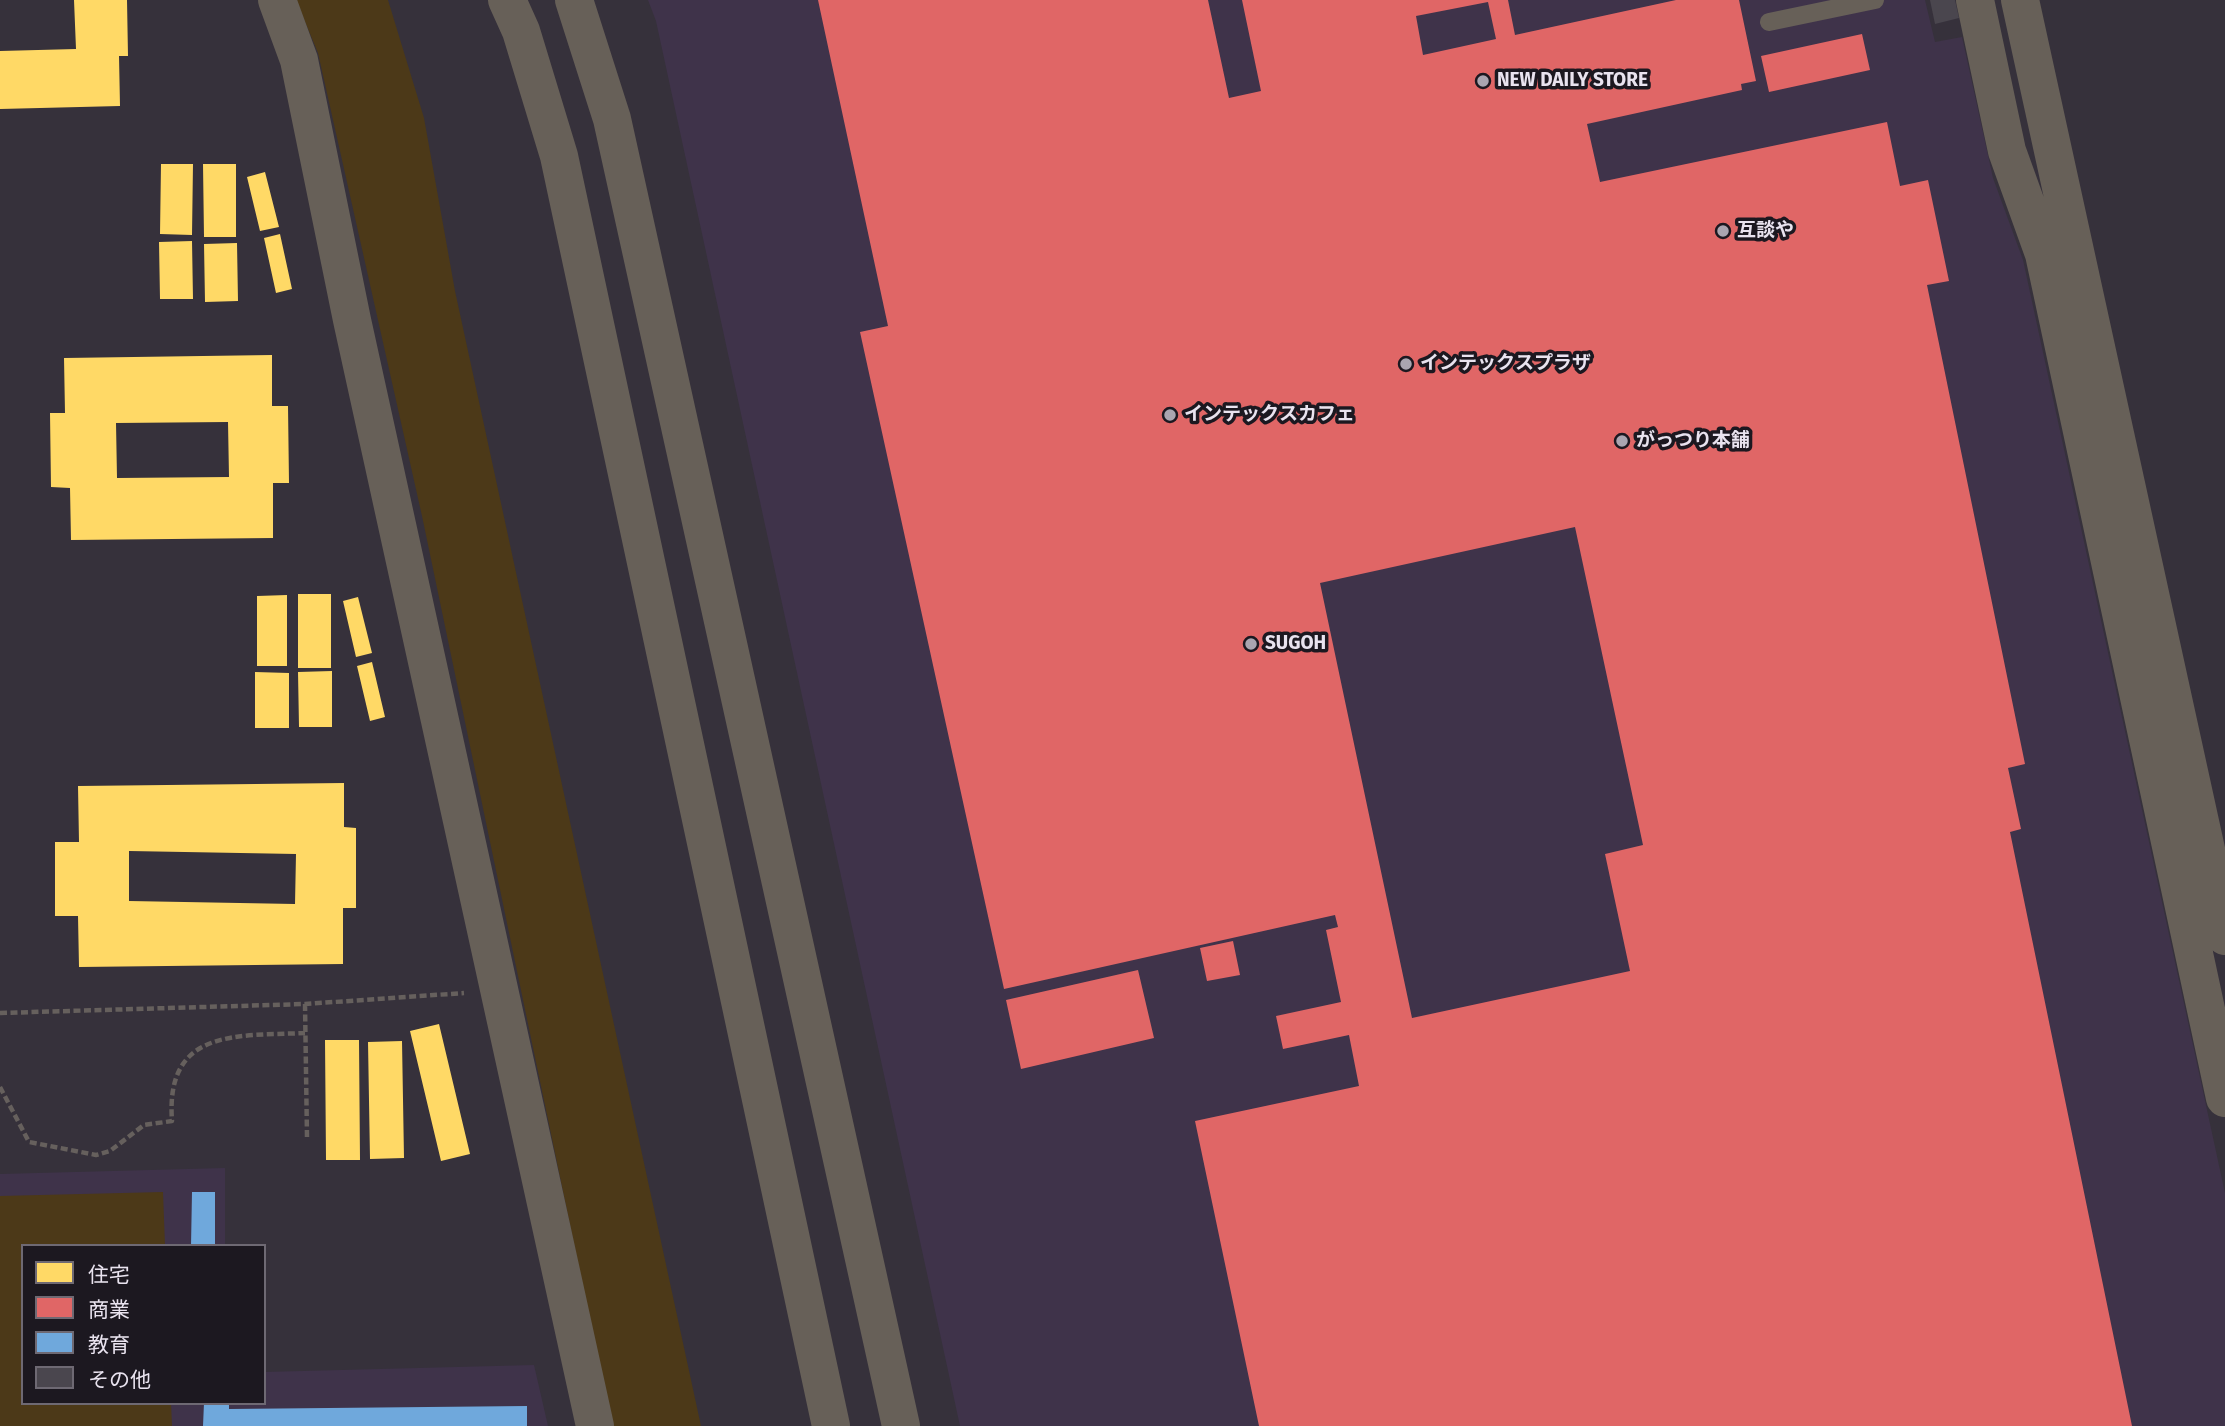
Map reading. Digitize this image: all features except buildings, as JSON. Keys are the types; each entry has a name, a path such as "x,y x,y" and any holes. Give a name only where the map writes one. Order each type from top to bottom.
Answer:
{"street":[{"path":"276,0 299,60 352,320 595,1426"},
{"path":"507,0 521,31 559,156 831,1426"},
{"path":"574,0 612,120 901,1426"},
{"path":"1975,0 2007,150 2044,254 2225,1098"},
{"path":"2020,0 2225,936"}],"lane":[{"path":"1769,22 1875,0"}],"path":[{"path":"0,1013 306,1004 501,991"},
{"path":"306,1004 307,1137"},
{"path":"0,1087 29,1142 96,1155 110,1151 144,1125 172,1121 174,1078 203,1044 246,1035 305,1033"}],"shaded area":[{"path":"296,0 388,0 424,118 455,291 701,1426 612,1426 422,516 318,53"},
{"path":"648,0 1925,0 1935,42 1962,37 1993,178 2023,260 2225,1193 2225,1426 960,1426 656,21"},
{"path":"225,1168 225,1244 21,1244 21,1405 266,1405 266,1372 534,1365 548,1426 0,1426 0,1174"},
{"path":"163,1192 165,1244 21,1244 21,1405 171,1405 172,1426 0,1426 0,1196"}],"place":[{"name":"NEW DAILY STORE","path":"1483,81"},
{"name":"互談や","path":"1723,231"},
{"name":"インテックスプラザ","path":"1406,364"},
{"name":"インテックスカフェ","path":"1170,415"},
{"name":"がっつり本舗","path":"1622,441"},
{"name":"SUGOH","path":"1251,644"}]}
